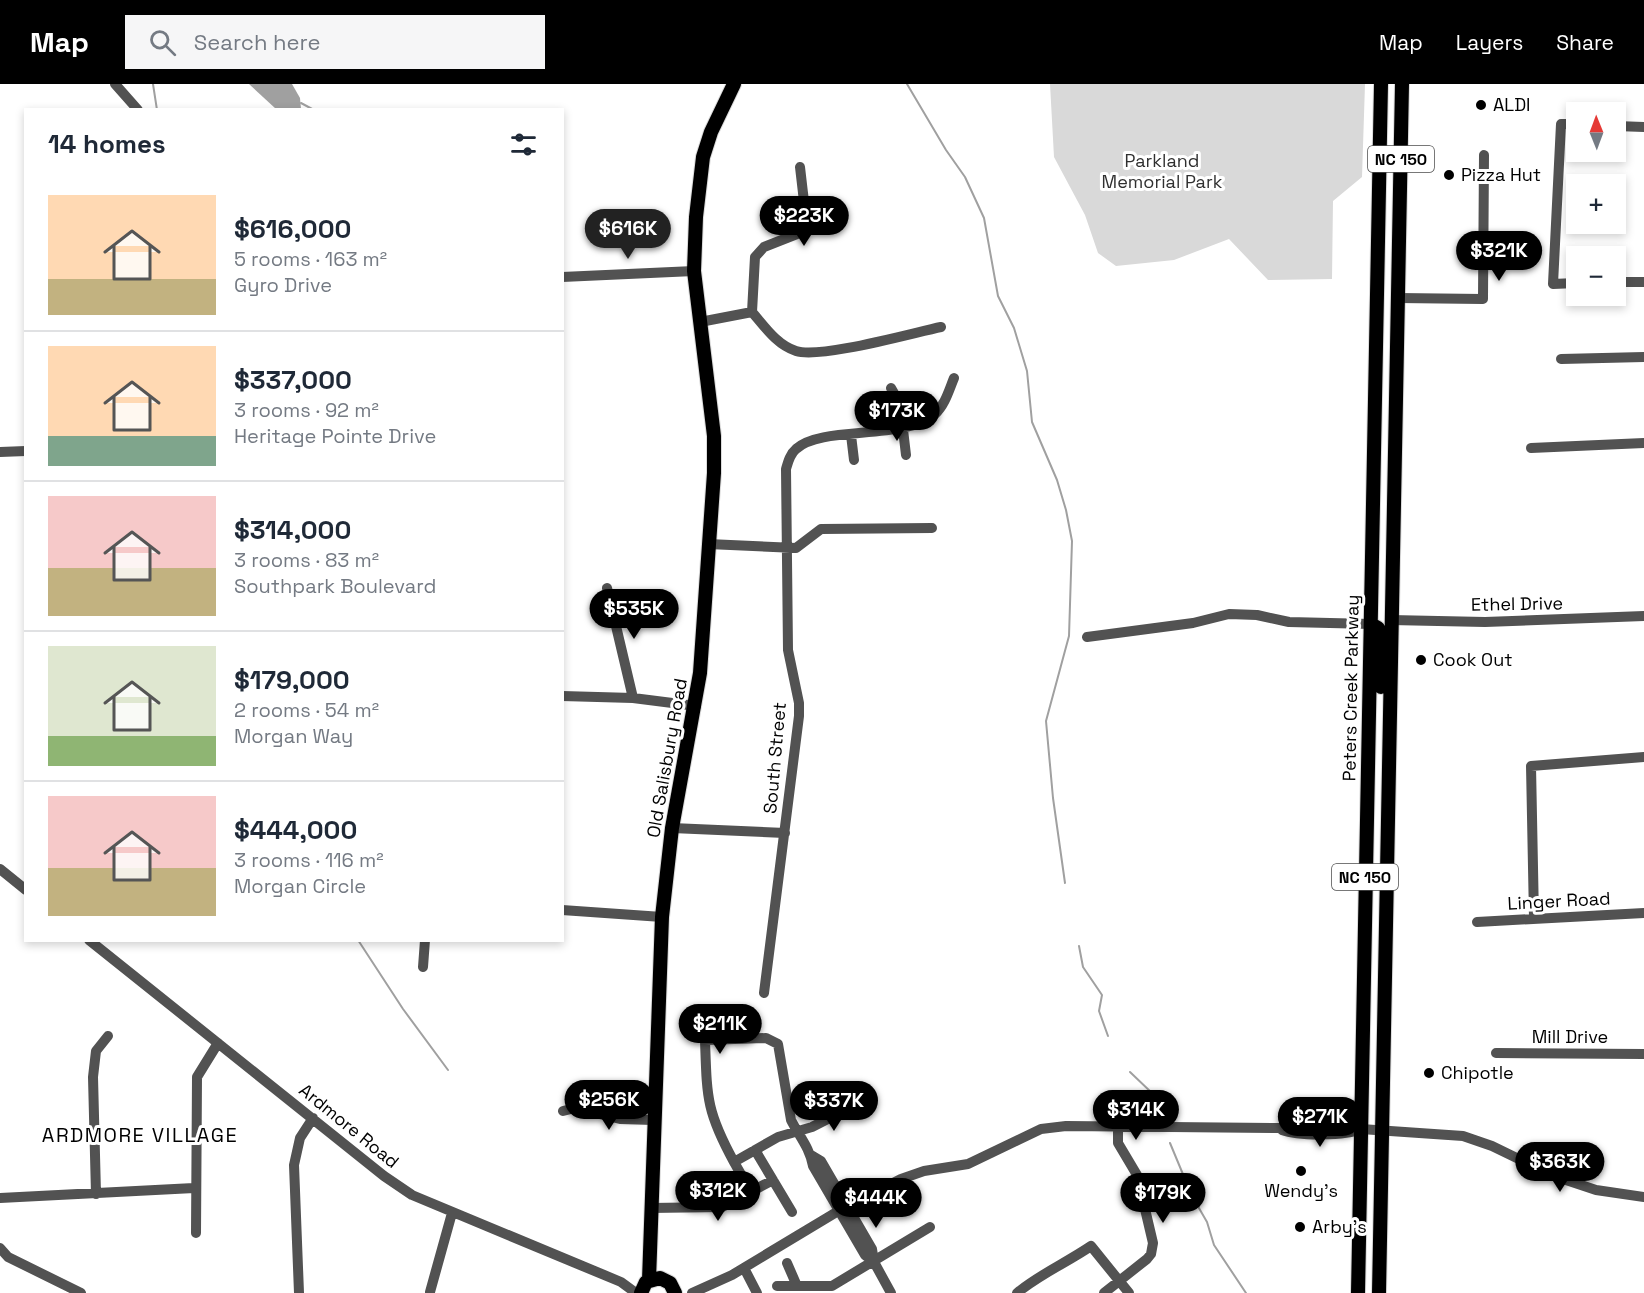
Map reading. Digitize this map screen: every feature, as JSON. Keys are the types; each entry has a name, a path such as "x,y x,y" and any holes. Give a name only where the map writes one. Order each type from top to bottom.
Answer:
{"main road":[{"name":"Old Salisbury Road","path":"646,1286 650,1253 662,917 672,828 696,706 700,673 714,436 694,271 696,217 703,157 711,132 734,84"},
{"name":"Peters Creek Parkway","path":"1358,1293 1382,84"},
{"path":"1387,84 1388,138 1401,140"},
{"name":"NC 150","path":"1379,1293 1402,84"},
{"path":"1372,522 1378,532 1379,617 1383,621 1391,620"},
{"path":"1371,624 1378,628 1380,636 1383,744 1389,755"},
{"path":"646,1286 674,1290"}],"street":[{"path":"116,84 136,108"},
{"path":"1566,124 1561,124 1553,284 1566,283"},
{"path":"1626,126 1644,127"},
{"path":"1398,298 1484,299 1484,156"},
{"path":"800,167 806,219 797,234 764,247 756,258 752,312 775,339 797,352 833,349 941,327"},
{"path":"564,277 694,271"},
{"path":"1626,282 1644,282"},
{"path":"700,322 752,312"},
{"path":"1561,359 1644,357"},
{"path":"854,460 851,435 921,423 937,412 954,378"},
{"path":"891,388 900,404 906,455"},
{"name":"South Street","path":"764,993 799,716 799,703 788,650 786,469 791,454 798,447 813,440 851,435"},
{"path":"1531,448 1644,443"},
{"path":"0,452 24,451"},
{"path":"708,544 786,549 796,548 821,529 932,528"},
{"path":"607,588 633,698"},
{"path":"1087,637 1193,623 1228,614 1257,615 1289,622 1371,624"},
{"name":"Ethel Drive","path":"1391,620 1485,622 1644,616"},
{"path":"564,696 633,698 696,706"},
{"path":"1534,918 1531,765 1644,757"},
{"path":"672,828 784,833"},
{"path":"2,873 24,889"},
{"path":"564,910 662,917"},
{"name":"Linger Road","path":"1477,922 1644,913"},
{"name":"Ardmore Road","path":"92,942 384,1176 412,1195 621,1282 646,1286"},
{"path":"423,967 425,942"},
{"path":"96,1194 93,1077 96,1051 108,1036"},
{"path":"751,1192 717,1130 709,1107 705,1040 766,1038 777,1042 782,1054 787,1105 799,1133 811,1155 821,1161 860,1238 865,1255 874,1262 891,1293"},
{"path":"196,1233 194,1188 197,1077 218,1043"},
{"name":"Mill Drive","path":"1496,1053 1644,1054"},
{"path":"734,1162 778,1137 799,1133 857,1104"},
{"path":"563,1111 574,1108 620,1119 653,1120"},
{"path":"299,1293 294,1165 300,1138 313,1118"},
{"path":"674,1290 695,1291 744,1268 843,1208 901,1179 924,1171 960,1166 983,1159 1041,1129 1066,1126 1279,1128 1289,1133 1353,1133 1361,1129 1463,1136 1554,1176 1596,1190 1644,1197"},
{"path":"1104,1293 1151,1254 1153,1243 1137,1175 1118,1143 1118,1126"},
{"path":"755,1150 792,1212"},
{"path":"650,1208 722,1207 773,1180"},
{"path":"0,1198 194,1188"},
{"path":"430,1293 452,1213"},
{"path":"777,1286 832,1289 930,1227"},
{"path":"1017,1293 1041,1274 1068,1263 1091,1246 1129,1293"},
{"path":"0,1248 8,1257 81,1293"},
{"path":"787,1263 797,1286"},
{"path":"744,1268 757,1293"}],"green space":[{"name":"Parkland Memorial Park","path":"1050,84 1365,84 1362,177 1333,201 1332,279 1268,280 1229,239 1174,260 1116,266 1098,253 1085,215 1054,157"}],"shaded area":[{"path":"249,84 292,84 300,98 301,108 275,108"}],"waterway":[{"path":"153,84 157,108"},
{"path":"907,84 946,150 965,177 984,218 998,296 1014,328 1027,371 1032,422 1057,480 1066,510 1072,541 1069,636 1046,721 1053,798 1065,883"},
{"path":"301,103 310,108"},
{"path":"359,942 403,1009 448,1070"},
{"path":"1079,946 1083,967 1102,995 1099,1011 1108,1036"},
{"path":"1130,1072 1153,1094 1158,1109"},
{"path":"1170,1143 1192,1196 1207,1222 1214,1245 1246,1293"}],"place":[{"name":"ALDI","path":"1481,105"},
{"name":"Pizza Hut","path":"1449,175"},
{"name":"Cook Out","path":"1421,660"},
{"name":"Chipotle","path":"1429,1073"},
{"name":"Wendy's","path":"1301,1171"},
{"name":"Arby's","path":"1300,1227"}],"district":[{"name":"ARDMORE VILLAGE","path":"140,1135"}]}
